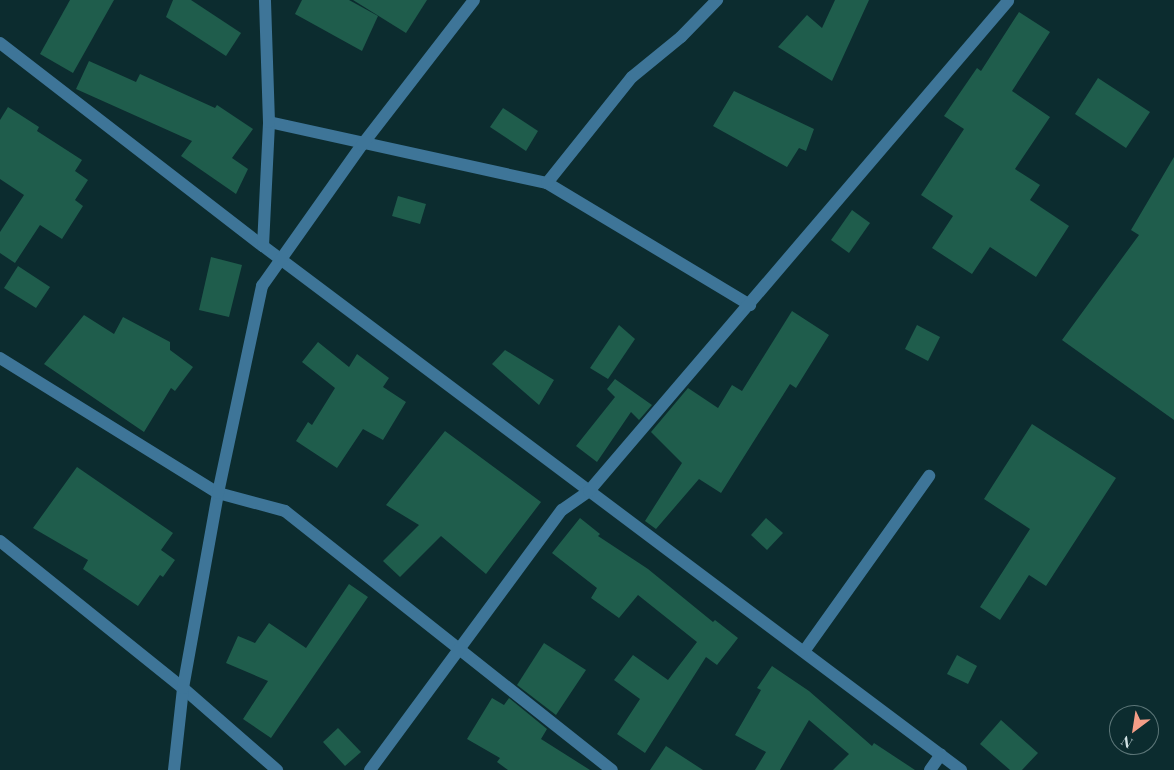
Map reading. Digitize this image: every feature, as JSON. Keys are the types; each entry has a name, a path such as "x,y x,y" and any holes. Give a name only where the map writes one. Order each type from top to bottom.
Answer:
{"street":[{"path":"263,246 270,122 265,0"},
{"path":"174,770 183,688 218,493 262,286 362,145 474,0"},
{"path":"547,183 632,77 681,37 717,0"},
{"path":"370,770 562,510 589,491 1008,1"},
{"path":"0,43 281,260 805,650 961,770"},
{"path":"270,122 362,145 547,183 750,305"},
{"path":"0,358 218,493 285,511 612,770"},
{"path":"805,650 930,476"},
{"path":"0,542 183,688 278,770"},
{"path":"930,770 941,754"}],"building":[{"path":"70,0 114,0 73,73 40,54"},
{"path":"173,0 191,0 241,33 226,56 166,17"},
{"path":"302,0 349,0 378,16 362,51 295,14"},
{"path":"353,0 427,0 406,33"},
{"path":"835,0 869,0 832,81 778,47 807,15 822,28"},
{"path":"1019,12 1050,32 1012,91 1050,117 1015,169 1040,185 1030,200 1069,226 1036,277 990,247 972,274 932,248 953,216 921,195 964,129 944,116 977,68 981,71"},
{"path":"89,61 136,82 140,74 215,108 217,105 253,129 232,158 248,169 236,194 181,156 192,141 76,89"},
{"path":"1098,78 1150,112 1126,148 1075,114"},
{"path":"734,91 814,129 806,151 799,148 787,167 713,126"},
{"path":"8,107 39,127 37,131 82,160 75,171 88,180 75,200 83,206 62,239 40,225 15,263 0,253 0,232 24,195 0,179 0,120"},
{"path":"503,108 538,131 526,151 490,127"},
{"path":"1174,157 1174,420 1062,340 1139,235 1131,230"},
{"path":"398,196 426,204 420,224 392,216"},
{"path":"852,210 870,223 849,253 831,240"},
{"path":"211,257 242,265 229,317 199,310"},
{"path":"18,266 50,287 36,308 4,288"},
{"path":"792,311 829,335 796,388 790,384 721,493 699,479 656,529 645,521 682,463 651,432 688,388 718,408 732,385 742,391"},
{"path":"84,315 114,334 123,317 170,342 170,350 193,367 175,391 171,388 144,432 44,364"},
{"path":"619,325 635,339 608,379 590,368"},
{"path":"917,325 940,337 928,361 905,349"},
{"path":"318,342 349,367 357,354 389,378 383,387 406,402 383,440 363,429 337,468 296,441 308,422 312,425 335,388 302,362"},
{"path":"505,350 554,380 539,405 492,364"},
{"path":"615,379 652,405 639,420 631,412 597,462 576,446 615,397 607,389"},
{"path":"1032,424 1116,478 1046,586 1029,575 1000,620 980,607 1030,529 984,499"},
{"path":"445,431 541,502 486,574 441,536 400,577 383,561 419,525 386,505"},
{"path":"77,467 173,533 161,550 175,560 163,577 160,575 138,606 83,569 88,560 33,528"},
{"path":"580,518 600,534 598,536 648,569 713,622 715,620 738,638 717,665 706,657 645,753 617,734 640,699 614,680 633,655 668,680 697,642 638,595 619,618 591,598 597,588 552,553"},
{"path":"766,518 783,533 767,550 751,535"},
{"path":"349,584 368,597 271,738 243,719 268,681 226,663 238,636 255,643 269,623 306,648"},
{"path":"544,643 586,670 556,715 517,685"},
{"path":"957,655 977,666 968,684 947,674"},
{"path":"772,666 809,691 872,746 874,743 915,770 833,770 849,754 809,720 780,770 755,770 766,752 735,735 761,690 757,688"},
{"path":"492,698 504,705 509,698 547,729 541,739 590,770 508,770 497,762 500,758 467,739"},
{"path":"1001,720 1038,753 1022,770 1010,770 980,744"},
{"path":"338,728 361,752 345,766 323,742"},
{"path":"666,746 703,770 650,770"}]}
